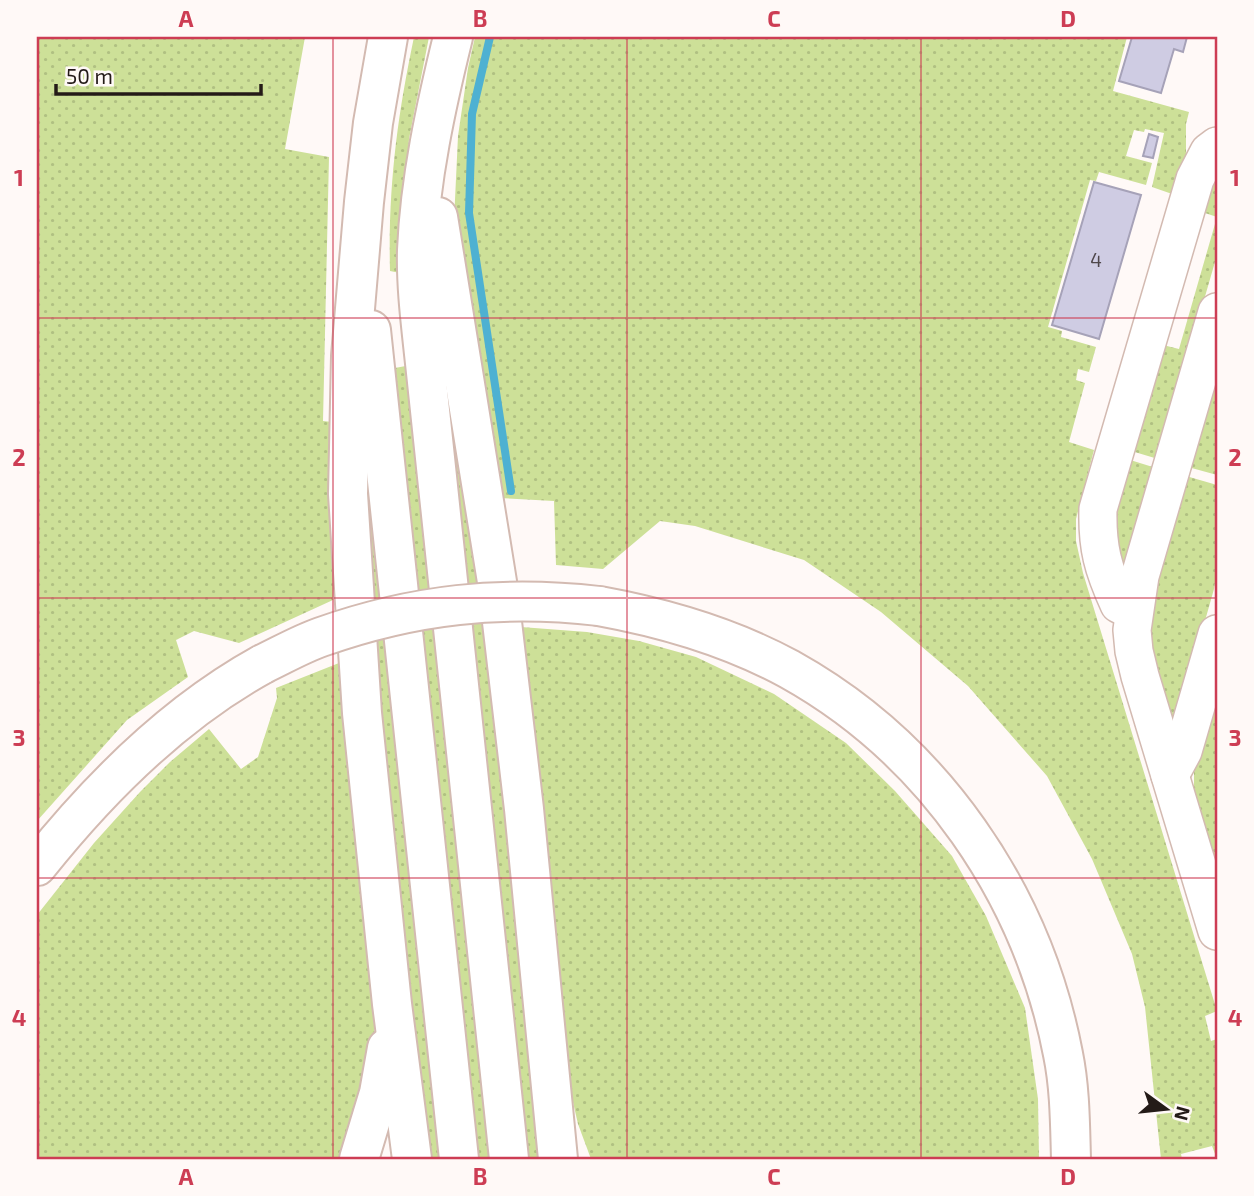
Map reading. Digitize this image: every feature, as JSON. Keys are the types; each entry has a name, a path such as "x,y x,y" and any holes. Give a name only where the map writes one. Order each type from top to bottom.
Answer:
{"highway":[{"path":"388,37 373,123 351,370 348,426 350,532 362,713 392,1004 412,1159"},
{"path":"453,37 424,187 418,241 420,317 509,1159"},
{"path":"434,127 439,225 498,588 523,796 558,1159"},
{"path":"361,244 459,1159"},
{"path":"37,866 142,751 185,715 241,676 319,638 408,612 494,601 554,601 599,606 636,612 684,625 742,647 789,669 868,724 921,773 954,811 994,868 1038,961 1064,1056 1070,1106 1071,1159"},
{"path":"359,1159 379,1093 392,1004"},
{"path":"553,1089 579,1159"}],"lane":[{"path":"1133,611 1119,604 1107,578 1097,541 1098,509 1195,179 1209,152 1217,146"},
{"path":"1217,312 1140,576 1133,611 1134,651 1217,931"},
{"path":"1170,775 1183,751 1217,634"}],"green space":[{"path":"37,37 305,37 285,149 329,157 323,421 332,422 333,600 239,643 194,631 176,640 188,677 127,720 37,821"},
{"path":"414,37 429,37 409,139 400,273 390,271 392,182 398,125"},
{"path":"475,37 1127,37 1113,91 1189,112 1186,124 1186,160 1175,195 1152,187 1164,133 1145,129 1144,132 1134,130 1126,156 1152,163 1146,185 1099,172 1096,181 1090,180 1048,327 1062,331 1061,337 1096,347 1089,372 1078,369 1076,380 1085,383 1069,442 1094,450 1076,519 1076,541 1083,573 1217,1011 1205,1016 1211,1041 1217,1039 1217,1159 1212,1146 1181,1154 1182,1159 1161,1159 1145,1007 1132,954 1092,859 1047,776 968,686 881,612 804,560 695,526 660,521 603,569 556,565 554,501 499,498 454,221 458,136"},
{"path":"1217,164 1217,217 1199,211"},
{"path":"1217,217 1217,255 1158,459 1128,450 1159,344 1179,349"},
{"path":"432,361 444,363 490,636 542,1159 423,1159 365,572 366,417 398,415 395,368"},
{"path":"1217,366 1217,475 1188,467"},
{"path":"1127,459 1156,468 1125,564 1121,565 1111,538"},
{"path":"1186,476 1217,485 1217,571 1176,723 1173,724 1153,668 1148,611"},
{"path":"521,627 587,632 639,641 696,657 774,694 846,743 895,791 952,856 986,916 1025,1008 1038,1099 1039,1159 591,1159 578,1124 570,1089"},
{"path":"339,663 375,1014 374,1041 347,1159 37,1159 37,915 94,843 140,792 209,729 241,769 258,757 277,698 276,688"},
{"path":"1217,681 1217,879 1194,805 1194,760"}],"building":[{"path":"1132,37 1187,37 1183,52 1174,49 1161,93 1119,81"},
{"path":"1149,134 1158,137 1153,158 1143,156"},
{"path":"1094,182 1141,195 1099,339 1052,325"}],"waterway":[{"path":"490,37 472,114 469,213 511,491"}]}
